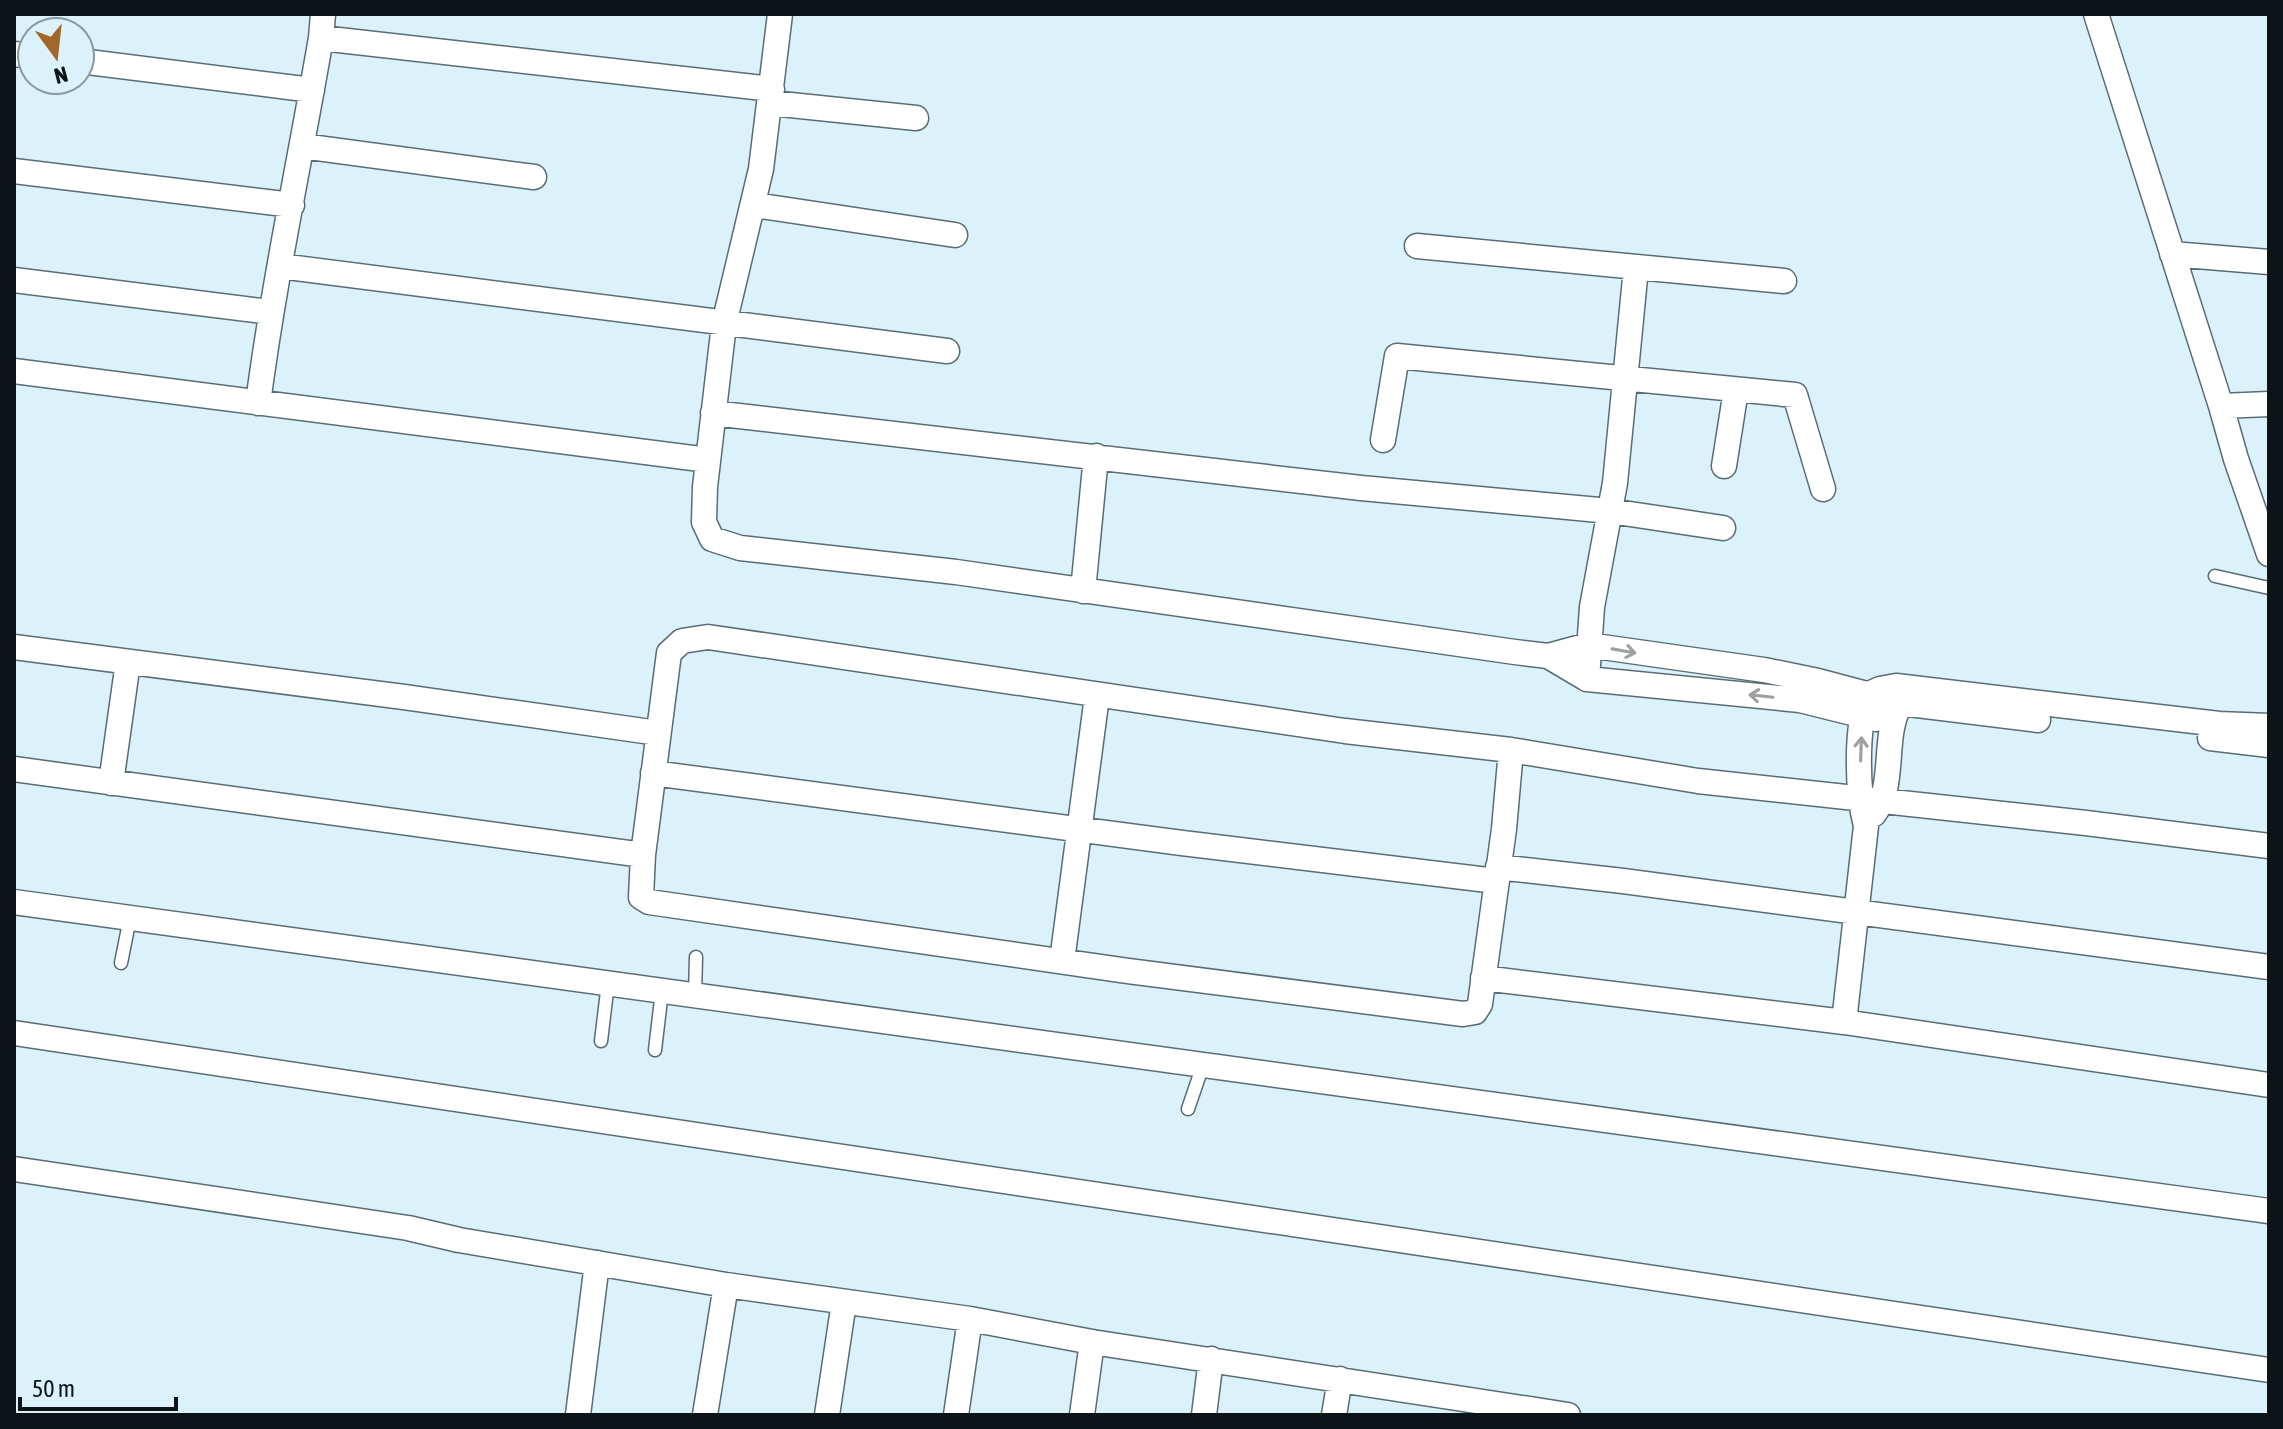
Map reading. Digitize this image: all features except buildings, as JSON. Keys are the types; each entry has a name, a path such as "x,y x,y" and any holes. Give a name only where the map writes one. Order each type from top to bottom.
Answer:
{"street":[{"path":"780,14 754,205 724,324 704,522 712,539 740,548 956,572 1346,630 1548,656 1588,645 1800,689 1897,713 2269,745"},
{"path":"2096,14 2236,459 2269,554"},
{"path":"258,403 270,312 292,205 322,26 916,118"},
{"path":"96,63 312,90"},
{"path":"302,146 534,177"},
{"path":"14,171 292,205"},
{"path":"754,205 955,235"},
{"path":"1417,246 1784,281"},
{"path":"2172,254 2269,262"},
{"path":"280,266 947,351"},
{"path":"1587,679 1592,607 1610,511 1636,268"},
{"path":"14,280 270,312"},
{"path":"1383,440 1397,356 1795,395 1823,489"},
{"path":"14,371 708,460"},
{"path":"1724,466 1736,390"},
{"path":"2221,406 2269,404"},
{"path":"713,413 1361,488 1610,511 1723,528"},
{"path":"1083,591 1096,456"},
{"path":"1511,750 1480,1004 1475,1012 1463,1014 1062,961 649,902 641,897 643,855 669,653 682,641 708,637 1345,731 1511,750 1698,781 2269,846"},
{"path":"14,647 658,733"},
{"path":"1548,656 1587,679 1800,689"},
{"path":"111,783 128,662"},
{"path":"1844,1022 1866,826 1859,799 1866,704 1880,689 1896,686 2219,724 2269,726"},
{"path":"1062,961 1097,696"},
{"path":"1866,826 1884,801 1897,713"},
{"path":"14,769 643,855"},
{"path":"653,773 1080,829 1856,912 2269,967"},
{"path":"14,902 2269,1211"},
{"path":"1483,978 1844,1022 2269,1085"},
{"path":"14,1033 2269,1370"},
{"path":"14,1169 408,1228 459,1240 726,1285 970,1319 1092,1342 1340,1379 1464,1407 1568,1415"},
{"path":"578,1415 597,1263"},
{"path":"705,1415 726,1285"},
{"path":"827,1415 844,1302"},
{"path":"956,1415 970,1319"},
{"path":"1082,1415 1092,1342"},
{"path":"1204,1415 1211,1359"},
{"path":"1334,1415 1340,1379"}],"lane":[{"path":"2215,576 2269,588"},
{"path":"121,963 130,918"},
{"path":"695,995 696,957"},
{"path":"601,1041 608,983"},
{"path":"655,1050 662,991"},
{"path":"1188,1109 1203,1065"}]}
